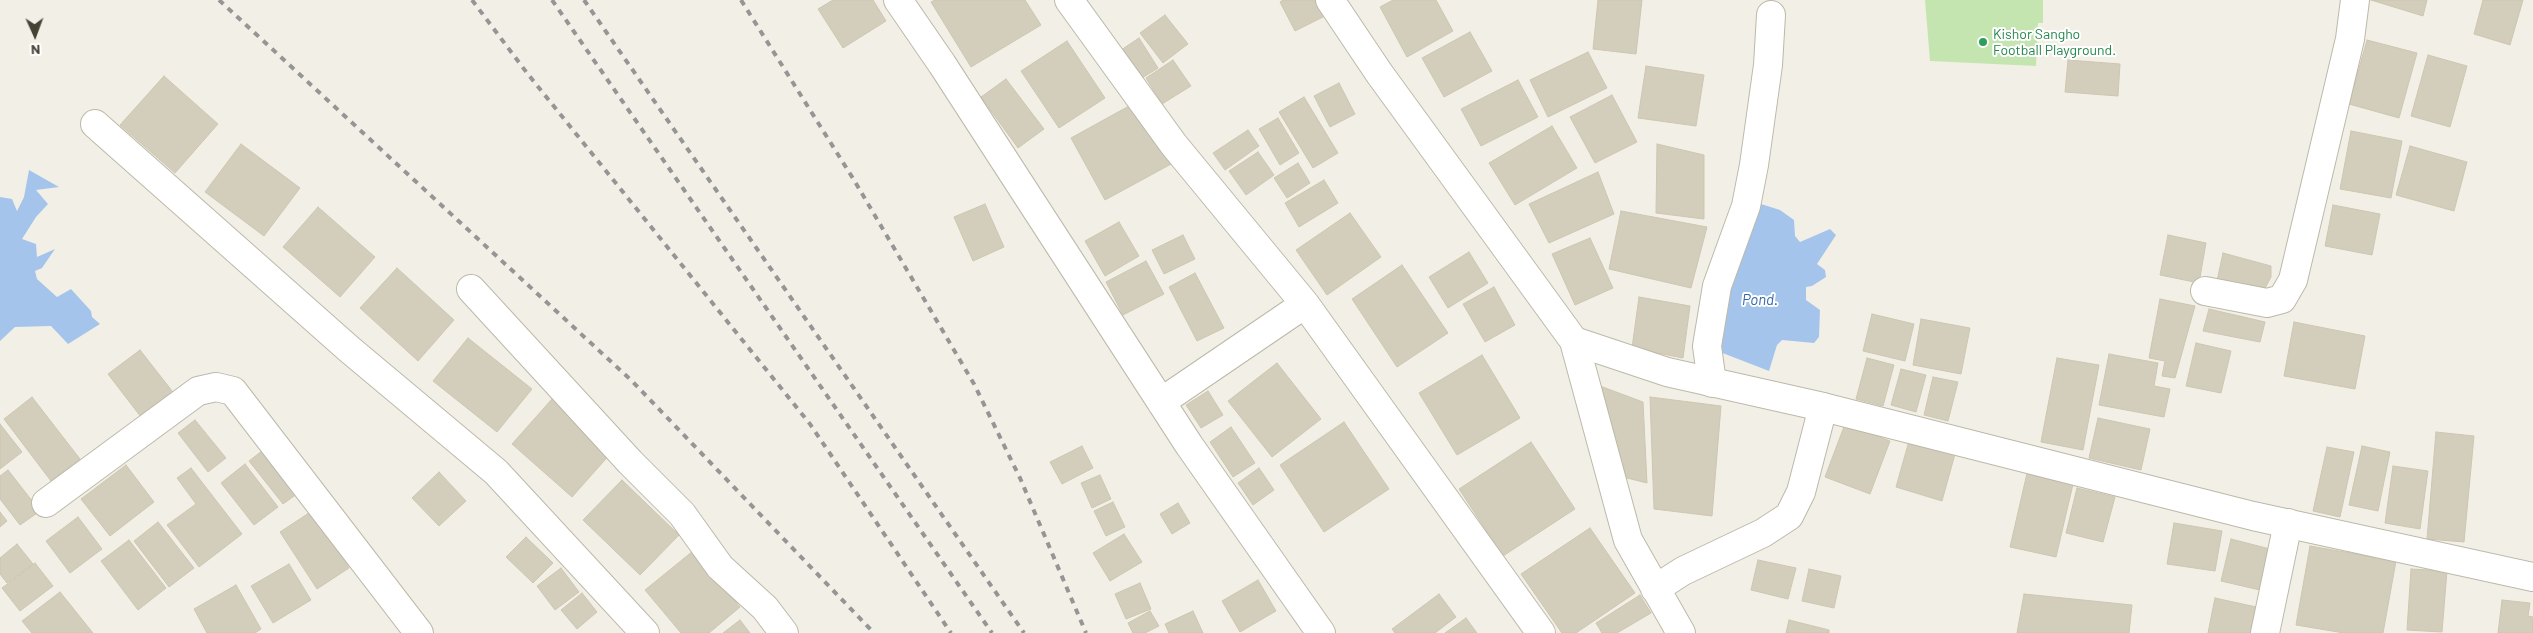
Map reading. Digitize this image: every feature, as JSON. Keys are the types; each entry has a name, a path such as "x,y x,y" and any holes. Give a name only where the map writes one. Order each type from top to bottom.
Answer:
{"street":[{"path":"898,0 942,64 1161,402 1321,633"},
{"path":"1069,0 1174,145 1305,304 1542,633"},
{"path":"1330,0 1379,73 1574,341 1628,540 1681,633"},
{"path":"2206,291 2267,303 2282,298 2293,280 2350,39 2355,0"},
{"path":"1712,383 1708,366 1707,346 1717,286 1746,206 1754,165 1768,65 1771,15"},
{"path":"95,124 348,349 496,472 645,633"},
{"path":"471,289 630,462 682,514 720,567 765,608 784,633"},
{"path":"1161,402 1305,304"},
{"path":"1574,341 1667,372 1823,407 2288,523 2533,577"},
{"path":"46,503 198,391 216,387 233,391 419,633"},
{"path":"1655,589 1683,571 1762,533 1789,516 1801,492 1823,407"},
{"path":"2265,633 2288,523"}],"green space":[{"name":"Kishor Sangho Football Playground.","path":"1925,0 2043,0 2043,23 2038,23 2036,66 1930,61"}],"water":[{"path":"29,170 59,187 36,190 48,204 36,217 22,239 36,244 37,257 55,249 42,268 35,271 37,279 57,297 71,289 91,311 92,317 100,324 68,344 51,326 15,327 0,341 0,197 12,199 17,211 24,197"},
{"name":"Pond.","path":"1761,204 1780,210 1794,220 1795,236 1800,242 1830,229 1836,235 1817,264 1825,270 1826,277 1812,286 1806,287 1806,300 1820,310 1819,337 1814,343 1782,340 1777,345 1769,371 1720,352 1713,315 1746,206"}],"building":[{"path":"833,0 873,0 886,21 843,48 818,9"},
{"path":"935,0 1025,0 1041,25 971,67 931,2"},
{"path":"1283,0 1321,0 1329,14 1295,31 1280,2"},
{"path":"1393,0 1436,0 1453,31 1407,57 1380,7"},
{"path":"1598,0 1642,0 1636,54 1593,49"},
{"path":"2371,0 2427,0 2423,16"},
{"path":"2483,0 2523,0 2510,45 2474,34"},
{"path":"1165,15 1188,44 1163,63 1140,33"},
{"path":"1470,32 1492,71 1444,97 1422,58"},
{"path":"1139,38 1158,68 1134,83 1115,54"},
{"path":"2367,40 2417,53 2399,118 2349,104"},
{"path":"1067,41 1105,98 1059,128 1021,71"},
{"path":"1588,52 1607,88 1548,117 1530,80"},
{"path":"2428,55 2467,66 2450,127 2411,116"},
{"path":"1173,60 1191,86 1162,104 1146,78"},
{"path":"2068,60 2120,64 2118,96 2065,92"},
{"path":"1646,66 1704,75 1696,126 1638,118"},
{"path":"164,76 218,124 175,173 120,125"},
{"path":"1006,79 1044,129 1018,148 981,97"},
{"path":"1518,80 1538,117 1481,146 1461,109"},
{"path":"1339,83 1355,114 1330,127 1314,96"},
{"path":"1612,95 1637,142 1595,163 1570,117"},
{"path":"1304,97 1338,153 1313,168 1279,112"},
{"path":"1138,101 1173,163 1105,200 1071,138"},
{"path":"1278,118 1299,153 1280,165 1259,129"},
{"path":"1552,126 1577,168 1515,205 1489,163"},
{"path":"1248,130 1259,146 1225,170 1213,153"},
{"path":"2351,131 2402,141 2391,198 2340,189"},
{"path":"241,144 300,188 264,236 205,192"},
{"path":"1657,144 1704,155 1704,219 1656,213"},
{"path":"2410,146 2467,162 2454,211 2396,195"},
{"path":"1258,152 1274,175 1246,195 1229,171"},
{"path":"1298,163 1310,183 1287,198 1274,178"},
{"path":"1598,172 1614,214 1549,243 1529,204"},
{"path":"1324,180 1338,203 1299,227 1285,203"},
{"path":"985,204 1004,247 973,261 954,217"},
{"path":"2333,205 2380,214 2372,255 2325,246"},
{"path":"318,207 375,257 340,297 283,247"},
{"path":"1621,211 1707,227 1691,288 1609,269"},
{"path":"1350,213 1381,257 1327,295 1296,250"},
{"path":"1119,222 1139,256 1105,276 1085,241"},
{"path":"1183,235 1195,259 1164,274 1152,250"},
{"path":"2168,235 2206,243 2199,283 2160,275"},
{"path":"1590,238 1613,288 1575,305 1552,254"},
{"path":"1469,252 1488,283 1448,308 1429,277"},
{"path":"2223,253 2271,266 2271,277 2264,290 2217,281"},
{"path":"1146,261 1164,294 1123,315 1106,282"},
{"path":"1402,265 1448,333 1397,367 1352,299"},
{"path":"397,268 454,320 418,361 360,308"},
{"path":"1195,273 1224,328 1197,341 1169,287"},
{"path":"1494,287 1515,325 1485,342 1463,304"},
{"path":"1639,297 1690,306 1683,358 1632,348"},
{"path":"2160,299 2195,306 2175,378 2162,376 2165,361 2149,358"},
{"path":"2209,309 2265,322 2260,342 2203,331"},
{"path":"1872,314 1914,324 1905,361 1863,351"},
{"path":"1921,319 1970,328 1961,374 1913,365"},
{"path":"2294,322 2365,336 2355,389 2284,376"},
{"path":"468,338 532,389 497,432 433,381"},
{"path":"2196,343 2231,351 2221,393 2186,386"},
{"path":"140,350 176,396 144,421 108,374"},
{"path":"2109,354 2158,363 2154,386 2170,389 2164,417 2099,405"},
{"path":"1482,355 1520,418 1457,455 1419,393"},
{"path":"1867,358 1894,365 1883,406 1856,399"},
{"path":"2057,358 2099,365 2083,450 2041,442"},
{"path":"1277,363 1321,419 1272,457 1228,401"},
{"path":"1901,369 1926,375 1916,412 1891,405"},
{"path":"1933,377 1958,382 1948,421 1924,415"},
{"path":"1592,383 1643,402 1647,483 1615,475"},
{"path":"1208,391 1223,415 1201,428 1186,405"},
{"path":"32,397 80,459 51,481 4,419"},
{"path":"1650,397 1721,406 1712,516 1654,509"},
{"path":"552,399 612,452 572,497 512,444"},
{"path":"2098,418 2150,429 2141,470 2089,458"},
{"path":"195,420 226,458 208,472 178,433"},
{"path":"1344,422 1389,489 1324,532 1280,465"},
{"path":"0,424 22,452 0,469"},
{"path":"1845,424 1890,441 1870,494 1825,477"},
{"path":"1231,427 1255,463 1233,477 1210,442"},
{"path":"2436,432 2474,436 2464,542 2427,539"},
{"path":"1909,441 1955,454 1942,501 1896,487"},
{"path":"1531,442 1575,509 1503,556 1459,489"},
{"path":"1082,446 1093,468 1062,484 1050,462"},
{"path":"2362,446 2390,452 2378,511 2349,505"},
{"path":"267,447 301,491 283,504 249,461"},
{"path":"2327,447 2354,452 2340,517 2313,511"},
{"path":"245,464 278,507 254,525 221,483"},
{"path":"126,465 154,502 110,536 81,499"},
{"path":"2393,466 2428,471 2420,529 2385,523"},
{"path":"191,468 242,534 199,567 167,525 196,504 177,478"},
{"path":"1259,468 1274,490 1253,505 1238,483"},
{"path":"2028,469 2074,480 2056,557 2010,547"},
{"path":"8,470 40,511 20,525 0,499 0,476"},
{"path":"439,472 466,501 439,526 412,498"},
{"path":"1100,475 1111,499 1092,508 1081,483"},
{"path":"622,480 679,535 640,575 583,520"},
{"path":"2077,488 2115,497 2103,542 2066,533"},
{"path":"1113,502 1125,527 1106,536 1094,511"},
{"path":"1178,503 1190,523 1172,534 1160,514"},
{"path":"312,511 349,568 317,589 280,532"},
{"path":"0,512 7,521 0,527"},
{"path":"78,517 102,549 70,573 46,541"},
{"path":"158,522 194,568 169,587 134,541"},
{"path":"2174,523 2222,531 2215,571 2167,564"},
{"path":"1590,528 1635,593 1576,633 1562,633 1521,574"},
{"path":"1124,534 1142,562 1110,581 1093,553"},
{"path":"526,537 553,563 533,583 506,557"},
{"path":"2231,539 2274,550 2264,591 2221,581"},
{"path":"129,540 166,588 138,610 101,561"},
{"path":"17,544 33,564 7,583 0,574 0,558"},
{"path":"2310,546 2396,561 2383,633 2344,633 2296,625"},
{"path":"693,551 740,607 709,633 681,633 645,590"},
{"path":"1758,560 1796,568 1788,599 1751,590"},
{"path":"35,563 53,586 20,611 2,588"},
{"path":"289,564 311,600 273,623 251,586"},
{"path":"561,568 579,592 555,610 537,586"},
{"path":"1809,569 1841,576 1834,608 1802,601"},
{"path":"2411,569 2447,571 2442,632 2407,630"},
{"path":"1258,580 1276,611 1240,632 1222,601"},
{"path":"1140,583 1151,609 1126,619 1115,594"},
{"path":"236,585 261,629 255,633 207,633 194,609"},
{"path":"60,592 93,633 32,633 22,621"},
{"path":"582,593 597,612 577,629 561,610"},
{"path":"1439,594 1456,617 1435,633 1395,633 1392,629"},
{"path":"2024,594 2132,605 2129,633 2017,633"},
{"path":"1640,595 1651,613 1617,633 1602,633 1596,623"},
{"path":"2215,598 2261,608 2255,633 2208,633"},
{"path":"2502,600 2530,603 2528,616 2533,617 2533,633 2498,633"},
{"path":"1150,611 1159,626 1145,633 1133,633 1128,623"},
{"path":"1193,611 1203,633 1169,633 1165,624"},
{"path":"1466,618 1477,633 1445,633"},
{"path":"740,620 750,633 723,633"},
{"path":"1789,620 1829,630 1829,633 1786,633"}],"railway":[{"path":"219,0 632,381 874,633"},
{"path":"472,0 527,73 810,424 951,633"},
{"path":"552,0 992,633"},
{"path":"584,0 1024,633"},
{"path":"741,0 854,180 974,384 1020,478 1086,633"}],"place":[{"name":"Kishor Sangho Football Playground.","path":"1983,42"}]}
